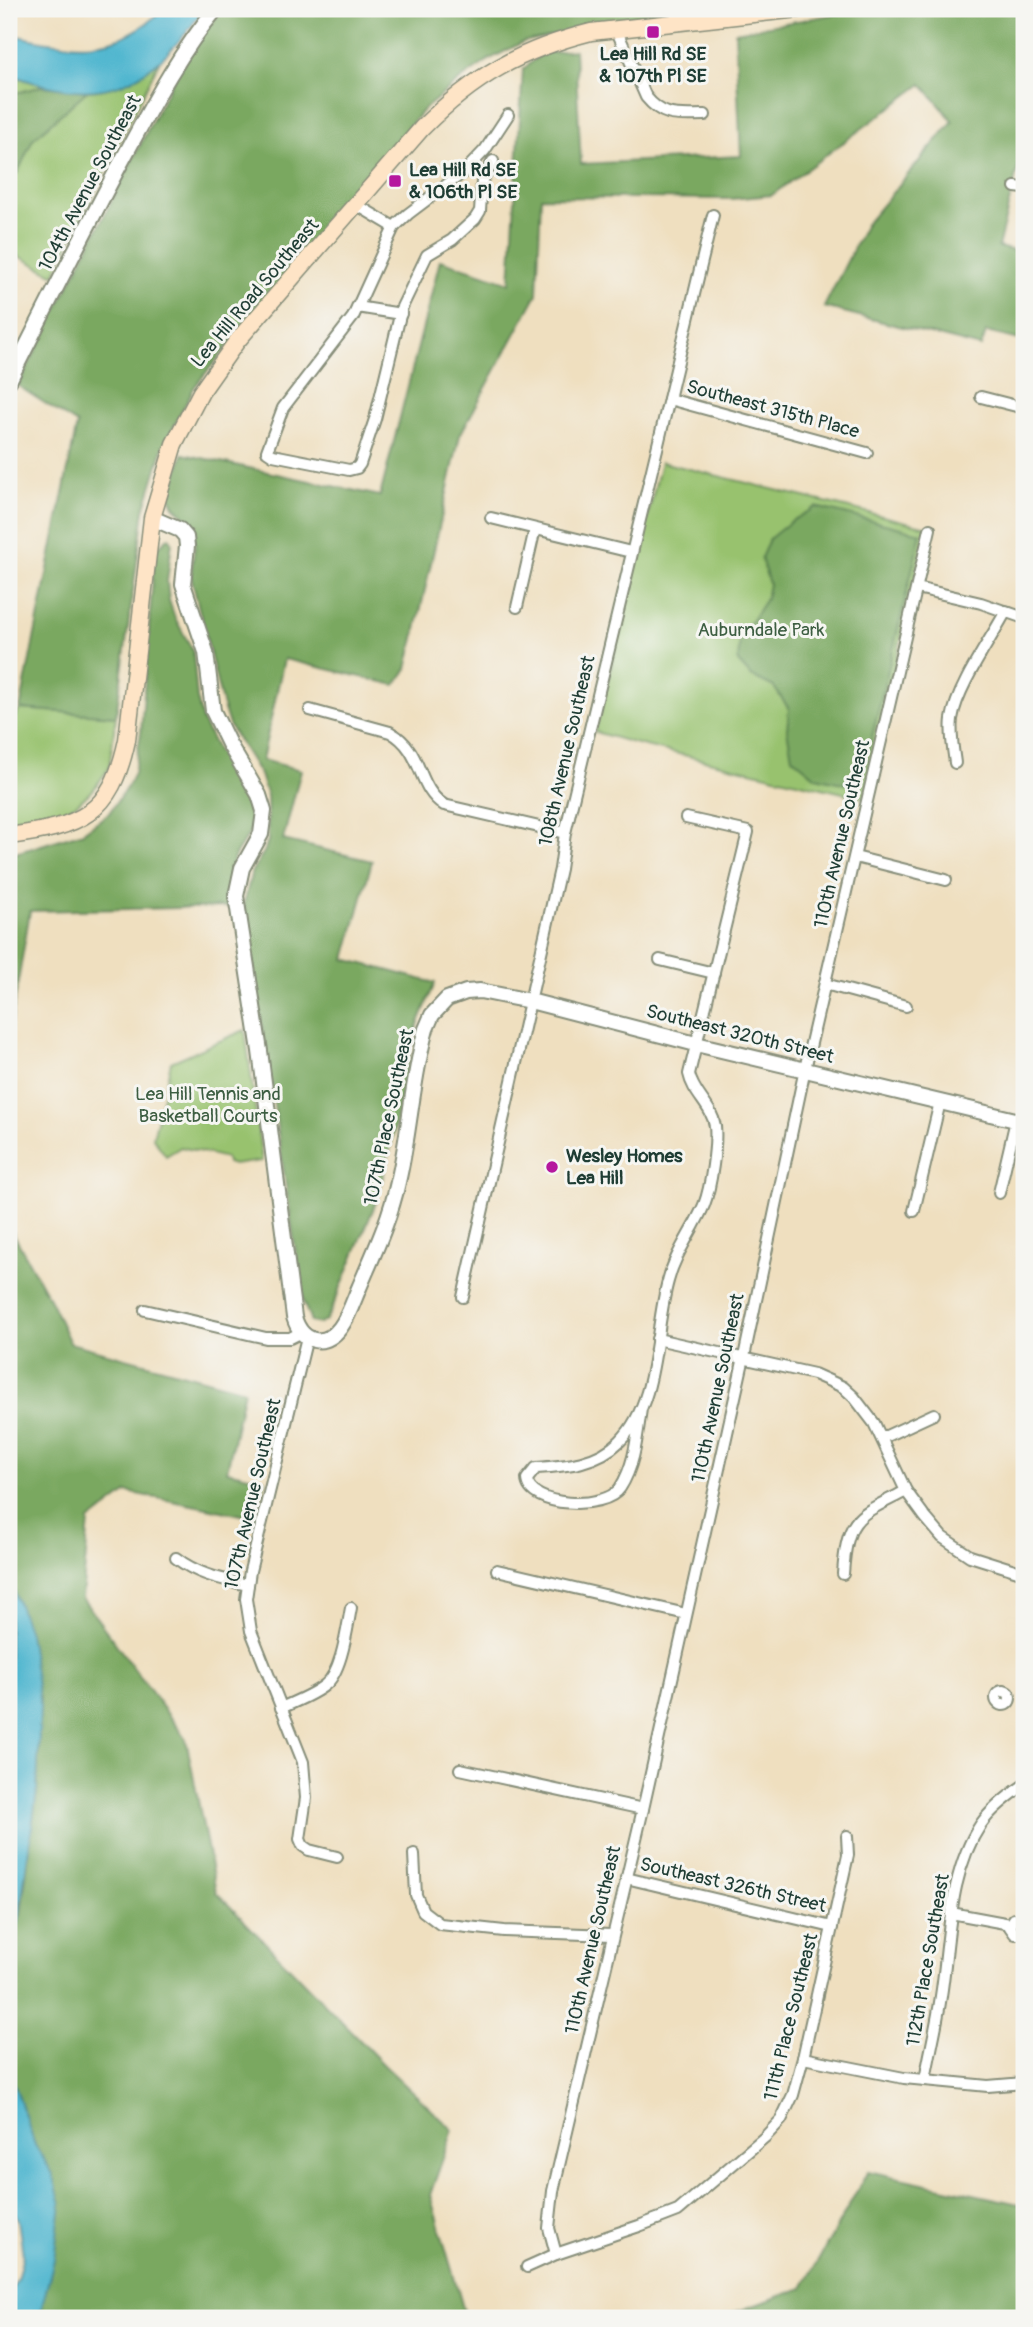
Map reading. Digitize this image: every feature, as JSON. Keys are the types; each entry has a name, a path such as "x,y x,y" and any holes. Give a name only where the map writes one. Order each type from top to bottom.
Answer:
{"main road":[{"name":"Lea Hill Road Southeast","path":"9,836 50,830 74,822 103,801 118,775 131,717 143,581 152,518 173,444 201,391 237,341 422,128 473,83 534,49 591,32 799,9"}],"street":[{"name":"104th Avenue Southeast","path":"9,381 157,95 215,9"},
{"path":"616,29 646,97 652,104 671,116 705,115"},
{"path":"494,161 482,181 480,211 475,219 452,240 427,255 401,314 375,419 357,468 349,470 273,455 267,451 283,408 353,317 394,227 465,171 485,150 508,115"},
{"path":"357,205 394,227"},
{"name":"108th Avenue Southeast","path":"463,1297 560,869 565,833 713,215"},
{"path":"357,307 401,314"},
{"path":"981,397 1024,408"},
{"name":"Southeast 315th Place","path":"668,399 867,453"},
{"path":"145,1310 266,1338 304,1335 296,1324 291,1300 260,1051 237,907 239,878 261,834 264,811 259,795 213,711 206,652 183,582 186,537 180,530 152,518"},
{"path":"491,518 631,552"},
{"path":"517,607 535,529"},
{"name":"110th Avenue Southeast","path":"556,2254 549,2228 549,2209 611,1935 643,1809 805,1069 930,529"},
{"path":"917,588 981,603 1024,618"},
{"path":"955,763 951,729 954,708 1006,611"},
{"path":"310,710 390,732 400,738 407,743 416,758 426,785 444,805 565,833"},
{"path":"642,1409 622,1440 600,1457 566,1466 536,1468 527,1479 527,1486 532,1493 572,1503 598,1502 612,1497 620,1489 632,1460 663,1302 675,1257 708,1194 715,1124 707,1107 694,1090 689,1074 748,832 686,818"},
{"path":"855,857 946,880"},
{"path":"660,960 714,973"},
{"path":"825,984 906,1006"},
{"name":"Southeast 320th Street","path":"447,999 472,991 530,1001 696,1044 1020,1121"},
{"name":"107th Place Southeast","path":"304,1335 320,1340 329,1338 338,1331 381,1237 398,1184 426,1029 432,1015 447,999"},
{"path":"914,1211 940,1102"},
{"path":"999,1193 1020,1121"},
{"name":"107th Avenue Southeast","path":"304,1335 248,1585 246,1609 251,1631 305,1770 306,1798 300,1839 306,1848 337,1857"},
{"path":"657,1339 744,1357 814,1374 835,1382 854,1397 882,1438 906,1490 934,1528 962,1552 1024,1573"},
{"path":"882,1438 933,1414"},
{"path":"843,1574 845,1542 855,1524 865,1512 906,1490"},
{"path":"176,1558 190,1569 207,1576 248,1585"},
{"path":"497,1570 686,1614"},
{"path":"281,1708 318,1690 330,1680 338,1663 351,1608"},
{"path":"1011,1698 1024,1701"},
{"path":"460,1769 643,1809"},
{"name":"112th Place Southeast","path":"925,2080 941,1996 951,1913 965,1858 979,1827 996,1806 1024,1785"},
{"name":"111th Place Southeast","path":"527,2267 556,2254 639,2227 678,2211 781,2120 793,2095 803,2058 848,1855 846,1836"},
{"path":"414,1854 416,1895 423,1911 440,1924 504,1931 611,1935"},
{"name":"Southeast 326th Street","path":"626,1878 832,1927"},
{"path":"951,1913 1010,1924"},
{"path":"1010,1924 1017,1917 1024,1918"},
{"path":"1010,1924 1015,1934 1024,1934"},
{"path":"803,2058 925,2080 988,2086 1024,2083"}],"green space":[{"path":"222,9 730,9 629,20 523,42 490,59 422,111 195,386 164,445 144,510 116,716 20,709 77,424 18,386 179,68"},
{"path":"864,9 1024,9 1024,144 998,247 1024,253 1024,341 986,332 981,347 824,307 866,224 953,121 922,84 772,195 731,199 541,197 537,294 460,435 407,669 395,685 284,659 262,760 301,770 283,840 372,861 345,959 435,983 415,1032 377,1200 331,1311 325,1321 319,1324 311,1322 303,1301 244,903 252,871 268,841 267,797 260,775 229,725 191,576 195,543 193,532 190,521 174,506 170,497 183,454 380,496 440,260 510,283 523,69 543,53 575,50 581,164 741,156 735,32"},
{"path":"159,62 54,275 9,251 9,74 69,91 86,91 120,84"},
{"path":"42,86 87,91 33,139 18,172 9,183 9,92"},
{"name":"Auburndale Park","path":"661,462 927,527 864,798 595,732"},
{"path":"816,507 921,533 860,787 816,777 792,757 787,730 789,709 774,687 751,676 738,662 740,638 766,599 769,584 761,558 769,539 790,522"},
{"path":"169,537 172,542 167,582 169,600 175,618 193,651 197,698 202,720 219,754 245,786 253,808 249,834 235,855 229,875 228,907 30,911 9,1035 9,855 83,832 109,813 129,784 134,773 141,732 154,563 157,548"},
{"path":"20,709 116,716 109,768 93,790 77,804 57,815 9,825 9,726"},
{"name":"Lea Hill Tennis and Basketball Courts","path":"245,1030 262,1161 233,1165 227,1163 226,1158 181,1147 166,1156 153,1138 171,1062"},
{"path":"9,1226 51,1302 70,1343 244,1390 227,1471 266,1480 257,1518 127,1492 89,1521 82,1598 186,1739 216,1892 385,2066 453,2130 430,2195 466,2318 32,2318 9,2139 9,1912 21,1915 37,1790 40,1696 24,1749 9,1638"},
{"path":"868,2171 1024,2205 1024,2318 719,2318 803,2288"}],"water":[{"path":"163,9 204,9 163,58 142,74 120,85 97,90 71,90 42,85 9,74 9,34 72,45 110,41 128,35"},
{"path":"9,1577 29,1633 40,1706 37,1790 12,1967 14,2083 35,2145 53,2174 61,2204 54,2260 39,2318 9,2318 9,2294 17,2280 23,2255 18,2220 9,2201"}],"place":[{"name":"Lea Hill Rd SE & 107th Pl SE","path":"653,32"},
{"name":"Lea Hill Rd SE & 106th Pl SE","path":"395,181"},
{"name":"Wesley Homes Lea Hill","path":"552,1167"}]}
